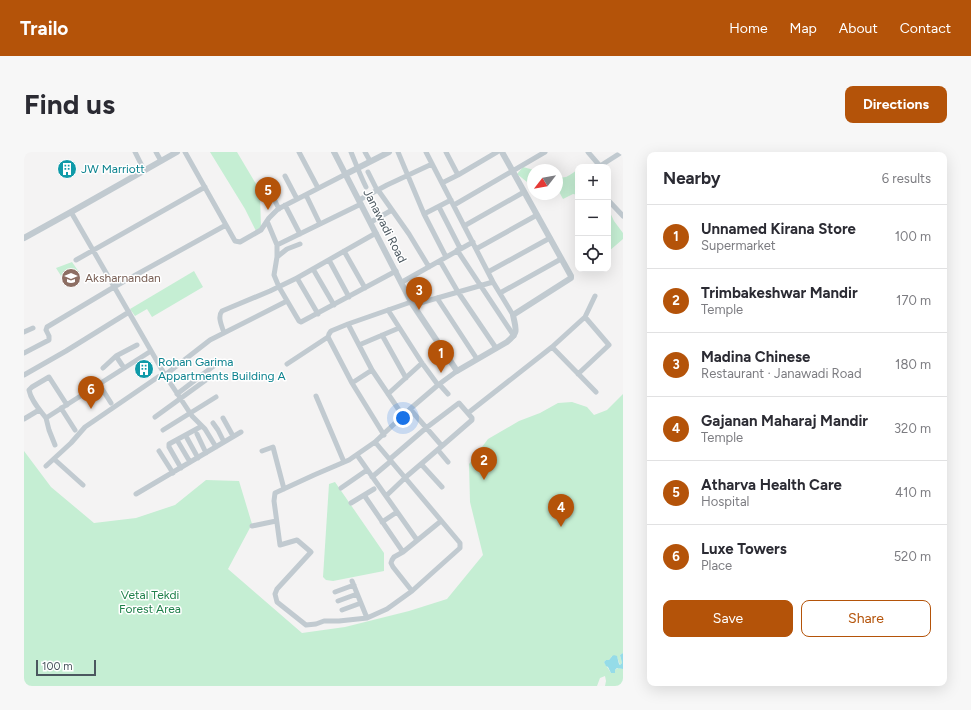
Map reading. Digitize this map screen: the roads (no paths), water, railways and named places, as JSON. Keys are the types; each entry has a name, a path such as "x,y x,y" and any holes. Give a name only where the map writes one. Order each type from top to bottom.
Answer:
{"street":[{"path":"134,152 144,170"},
{"path":"156,152 161,161"},
{"path":"24,238 177,152"},
{"path":"185,152 235,241 240,242 261,230 267,221 285,205 370,162 380,154 389,152"},
{"path":"298,152 318,188"},
{"name":"Janawadi Road","path":"334,152 412,303 457,371"},
{"path":"351,152 358,168 358,172 366,187"},
{"path":"365,152 370,162"},
{"path":"398,152 424,214 446,257"},
{"path":"375,442 460,543 461,547 412,591 388,609 367,618 339,622 324,621 306,625 277,602 275,594 277,589 311,552 297,540 280,545 274,495 277,492 349,460 384,435 410,409 457,371 507,342 514,336 516,330 513,315 493,282 426,152"},
{"path":"446,152 458,175"},
{"path":"442,183 497,152"},
{"path":"502,152 571,276 571,278 513,315"},
{"path":"424,214 439,207 453,203 545,152"},
{"path":"588,152 600,166 622,152"},
{"path":"277,245 360,202 377,190 432,164"},
{"path":"368,172 377,190 409,234 429,267"},
{"path":"285,176 297,199"},
{"path":"267,185 279,209"},
{"path":"76,260 205,188"},
{"path":"464,226 524,192"},
{"path":"306,194 320,224"},
{"path":"611,203 623,216"},
{"path":"285,205 300,234"},
{"path":"439,207 458,249 514,336"},
{"path":"370,222 392,210"},
{"path":"71,212 165,375 190,413 205,429 216,447"},
{"path":"476,249 537,215"},
{"path":"267,221 277,245 274,275 279,287 300,322 304,322 396,271"},
{"path":"24,353 49,340 46,330 47,327 114,287 226,225"},
{"path":"224,333 219,317 221,312 297,278 376,233"},
{"path":"488,272 550,238"},
{"path":"402,282 440,261 458,249 473,242"},
{"path":"277,257 287,249 300,244"},
{"path":"344,251 365,288"},
{"path":"500,293 562,259"},
{"path":"328,260 349,297"},
{"path":"440,261 458,292 496,348"},
{"path":"313,269 334,305"},
{"path":"297,278 318,314"},
{"path":"287,364 328,338 331,331 348,324 412,303 437,298 493,282"},
{"path":"468,413 552,347 585,317 595,296"},
{"path":"437,298 477,359"},
{"path":"46,466 71,443 85,427 158,377 165,375 210,340 287,301"},
{"path":"388,310 422,363 448,394"},
{"path":"24,375 129,312"},
{"path":"578,374 609,346 585,317"},
{"path":"348,324 372,370 403,416"},
{"path":"24,332 33,328"},
{"path":"360,345 399,328"},
{"path":"382,335 406,378"},
{"path":"328,338 352,383 384,435"},
{"path":"103,368 116,356 137,345"},
{"path":"552,347 596,392"},
{"path":"46,418 151,350"},
{"path":"116,356 124,368"},
{"path":"388,394 422,363"},
{"path":"155,417 215,365"},
{"path":"352,383 372,370"},
{"path":"55,445 48,430 46,418 30,395 30,390 32,387 50,377 67,405"},
{"path":"179,396 210,377"},
{"path":"99,384 111,402"},
{"path":"316,396 344,462"},
{"path":"163,430 216,397"},
{"path":"372,477 426,428 459,403 472,418 472,420 386,496"},
{"path":"62,408 75,430"},
{"path":"410,409 426,428 448,462"},
{"path":"24,419 39,410"},
{"path":"222,418 233,436"},
{"path":"213,422 224,442"},
{"path":"181,468 169,445 202,426"},
{"path":"136,494 241,432"},
{"path":"196,434 206,454"},
{"path":"187,438 198,458"},
{"path":"177,440 190,462"},
{"path":"262,451 273,447 284,489"},
{"path":"159,451 172,472"},
{"path":"356,455 417,540"},
{"path":"54,459 83,485"},
{"path":"421,464 442,487"},
{"path":"341,488 367,470"},
{"path":"351,503 374,489"},
{"path":"364,495 403,552"},
{"path":"382,522 397,512"},
{"path":"252,526 276,521"},
{"path":"412,591 393,567 391,563 392,560 441,521"},
{"path":"335,592 353,583 367,618"},
{"path":"338,601 358,594"},
{"path":"342,610 361,603"}],"water":[{"path":"623,653 623,669 617,668 615,673 611,673 604,662 615,655 617,656 620,665 622,663 620,655"}],"place":[{"name":"JW Marriott","path":"67,169"},
{"name":"Atharva Health Care","path":"268,210"},
{"name":"Aksharnandan","path":"71,278"},
{"name":"Madina Chinese","path":"419,310"},
{"name":"Rohan Garima Appartments Building A","path":"144,369"},
{"name":"Unnamed Kirana Store","path":"441,373"},
{"name":"Luxe Towers","path":"91,409"},
{"name":"Trimbakeshwar Mandir","path":"484,480"},
{"name":"Gajanan Maharaj Mandir","path":"561,527"}],"park label":[{"name":"Vetal Tekdi Forest Area","path":"150,602"}]}
